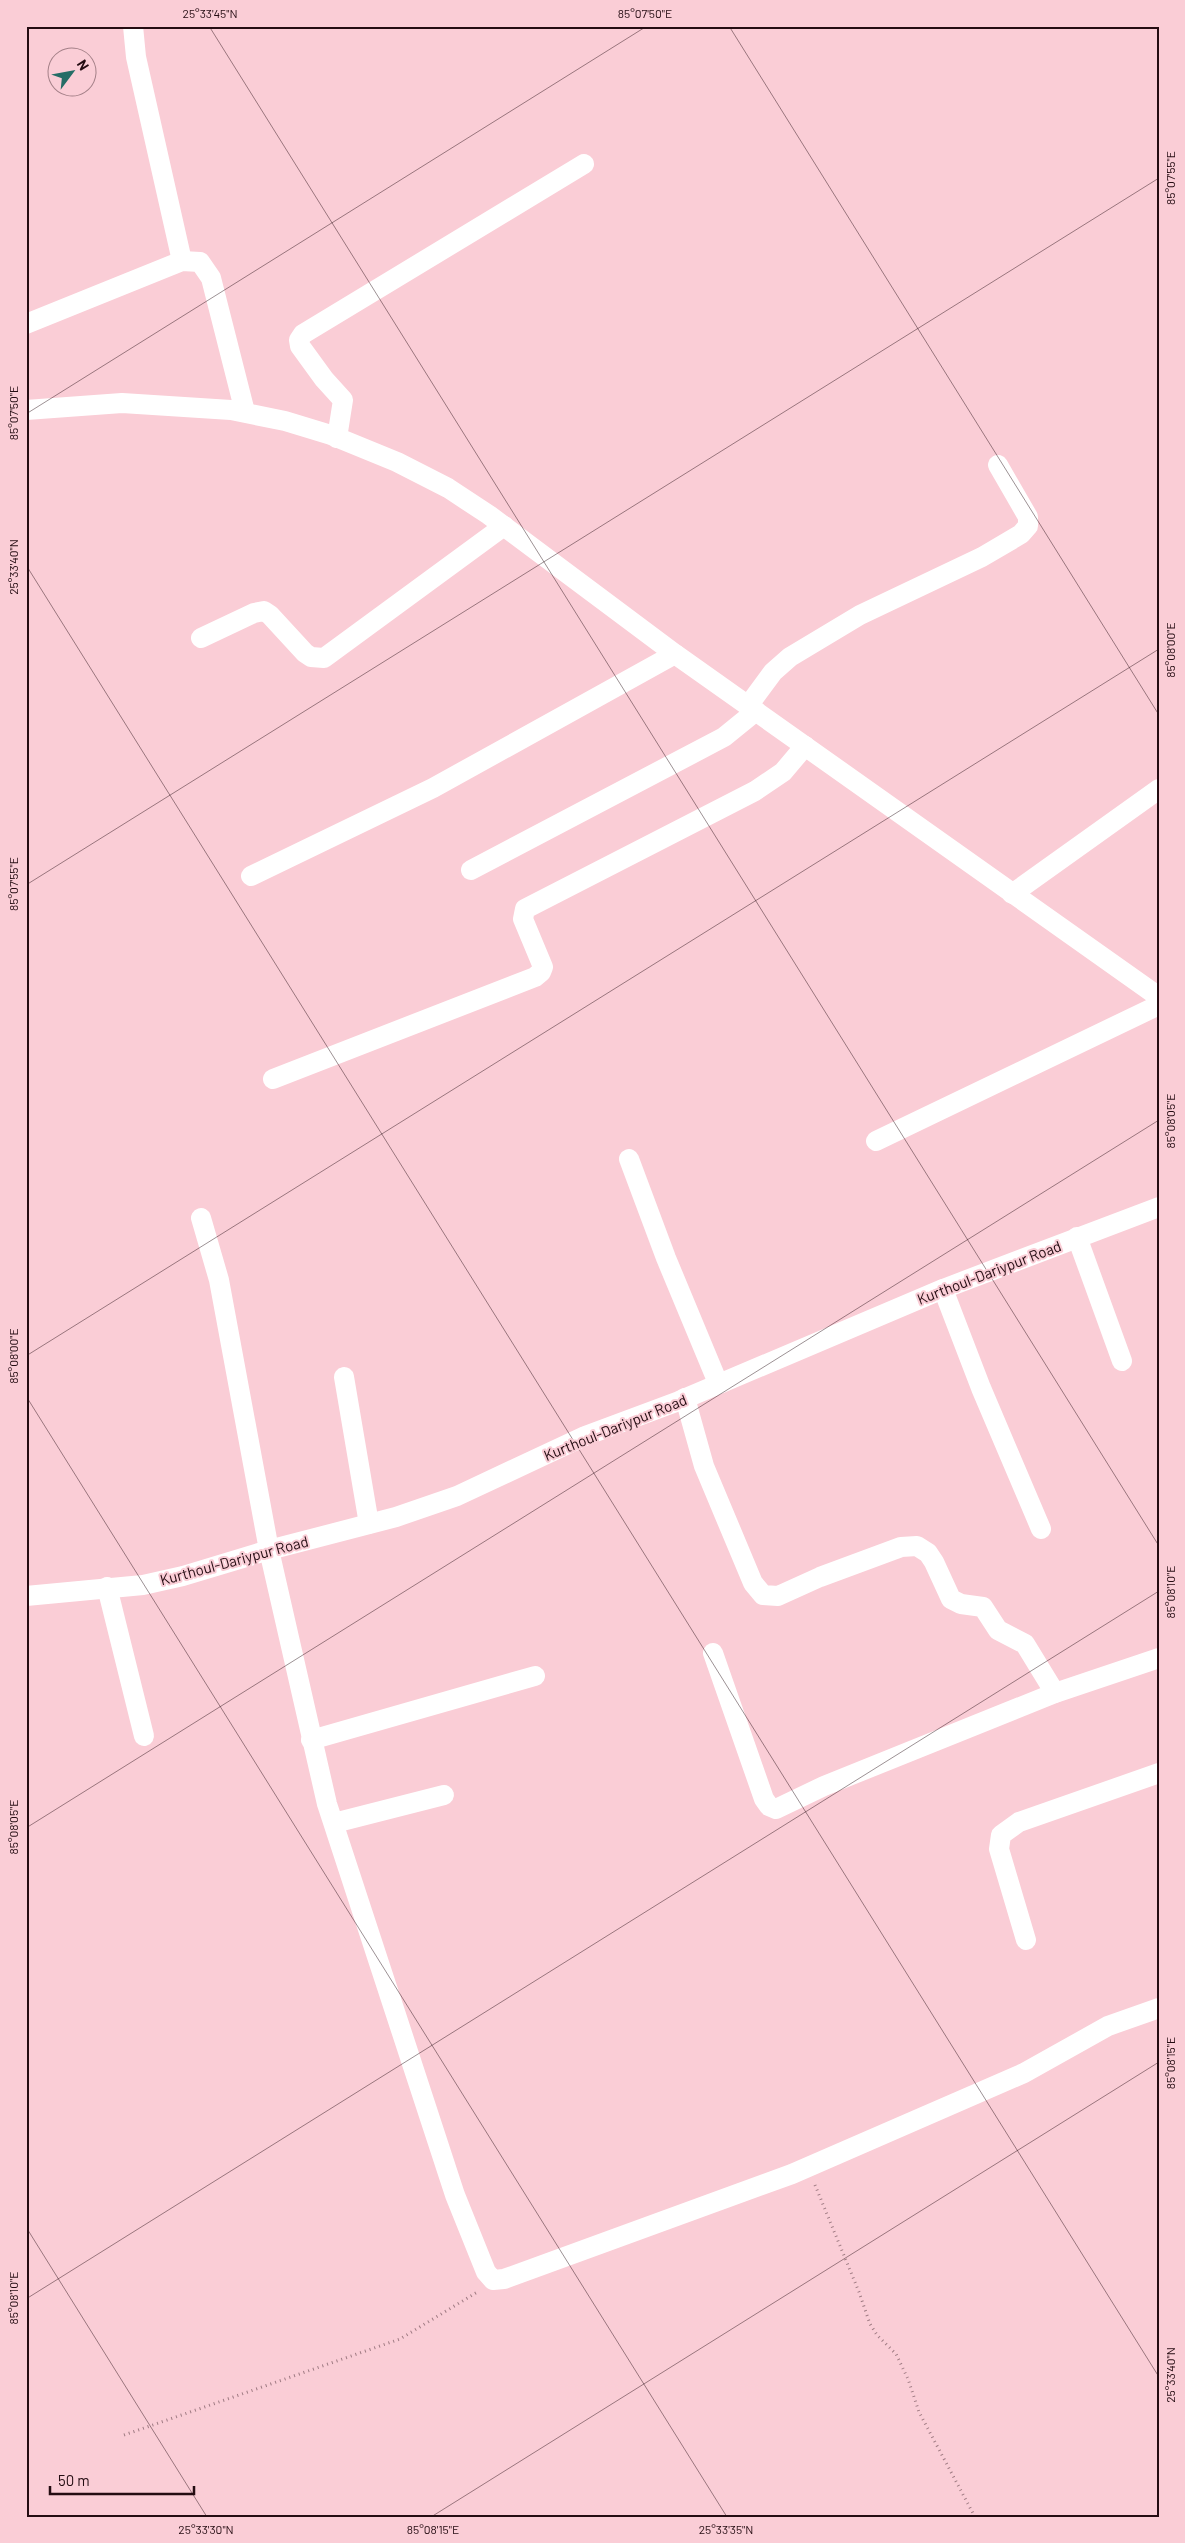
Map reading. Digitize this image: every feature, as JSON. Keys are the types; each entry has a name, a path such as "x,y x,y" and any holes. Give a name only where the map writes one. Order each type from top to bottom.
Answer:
{"street":[{"path":"133,26 136,57 182,261"},
{"path":"337,438 343,400 324,379 300,346 299,340 303,334 584,164"},
{"path":"26,324 182,261 200,262 210,278 245,412"},
{"path":"26,410 122,403 245,412 285,421 337,438 397,462 448,488 504,526 675,654 1159,997"},
{"path":"472,870 724,737 752,709 780,664 803,648 860,615 982,557 1025,530 1029,522 1028,517 998,465"},
{"path":"201,638 254,613 264,611 305,653 311,657 324,658 504,526"},
{"path":"251,876 433,788 675,654"},
{"path":"273,1079 535,978 542,972 543,967 523,919 522,913 528,907 755,791 782,772 805,746"},
{"path":"1012,894 1159,789"},
{"path":"876,1141 1159,1005"},
{"path":"629,1159 669,1267 718,1383"},
{"name":"Kurthoul-Dariypur Road","path":"26,1596 143,1585 183,1576 269,1550 369,1524 457,1496 585,1436 685,1398 943,1289 1001,1269 1077,1237 1159,1207"},
{"path":"201,1218 219,1280 232,1340 269,1550 311,1740 334,1823 455,2196 486,2272 493,2280 808,2168 1030,2070 1108,2026 1159,2008"},
{"path":"1077,1237 1122,1361"},
{"path":"943,1289 991,1413 1041,1529"},
{"path":"344,1377 369,1524"},
{"path":"685,1398 704,1466 750,1575 763,1595 773,1597 784,1594 820,1576 892,1550 909,1545 917,1546 928,1553 934,1562 951,1599 961,1604 980,1604 986,1610 998,1630 1025,1644 1055,1693"},
{"path":"107,1587 144,1736"},
{"path":"713,1653 764,1798 770,1806 776,1808 824,1786 1055,1693 1159,1658"},
{"path":"311,1740 535,1676"},
{"path":"1026,1940 999,1849 1001,1835 1020,1822 1159,1773"},
{"path":"334,1823 444,1795"}],"path":[{"path":"808,2168 860,2292 870,2324 877,2335 896,2354 908,2379 919,2412 975,2517"},
{"path":"124,2435 400,2340 497,2280"}]}
